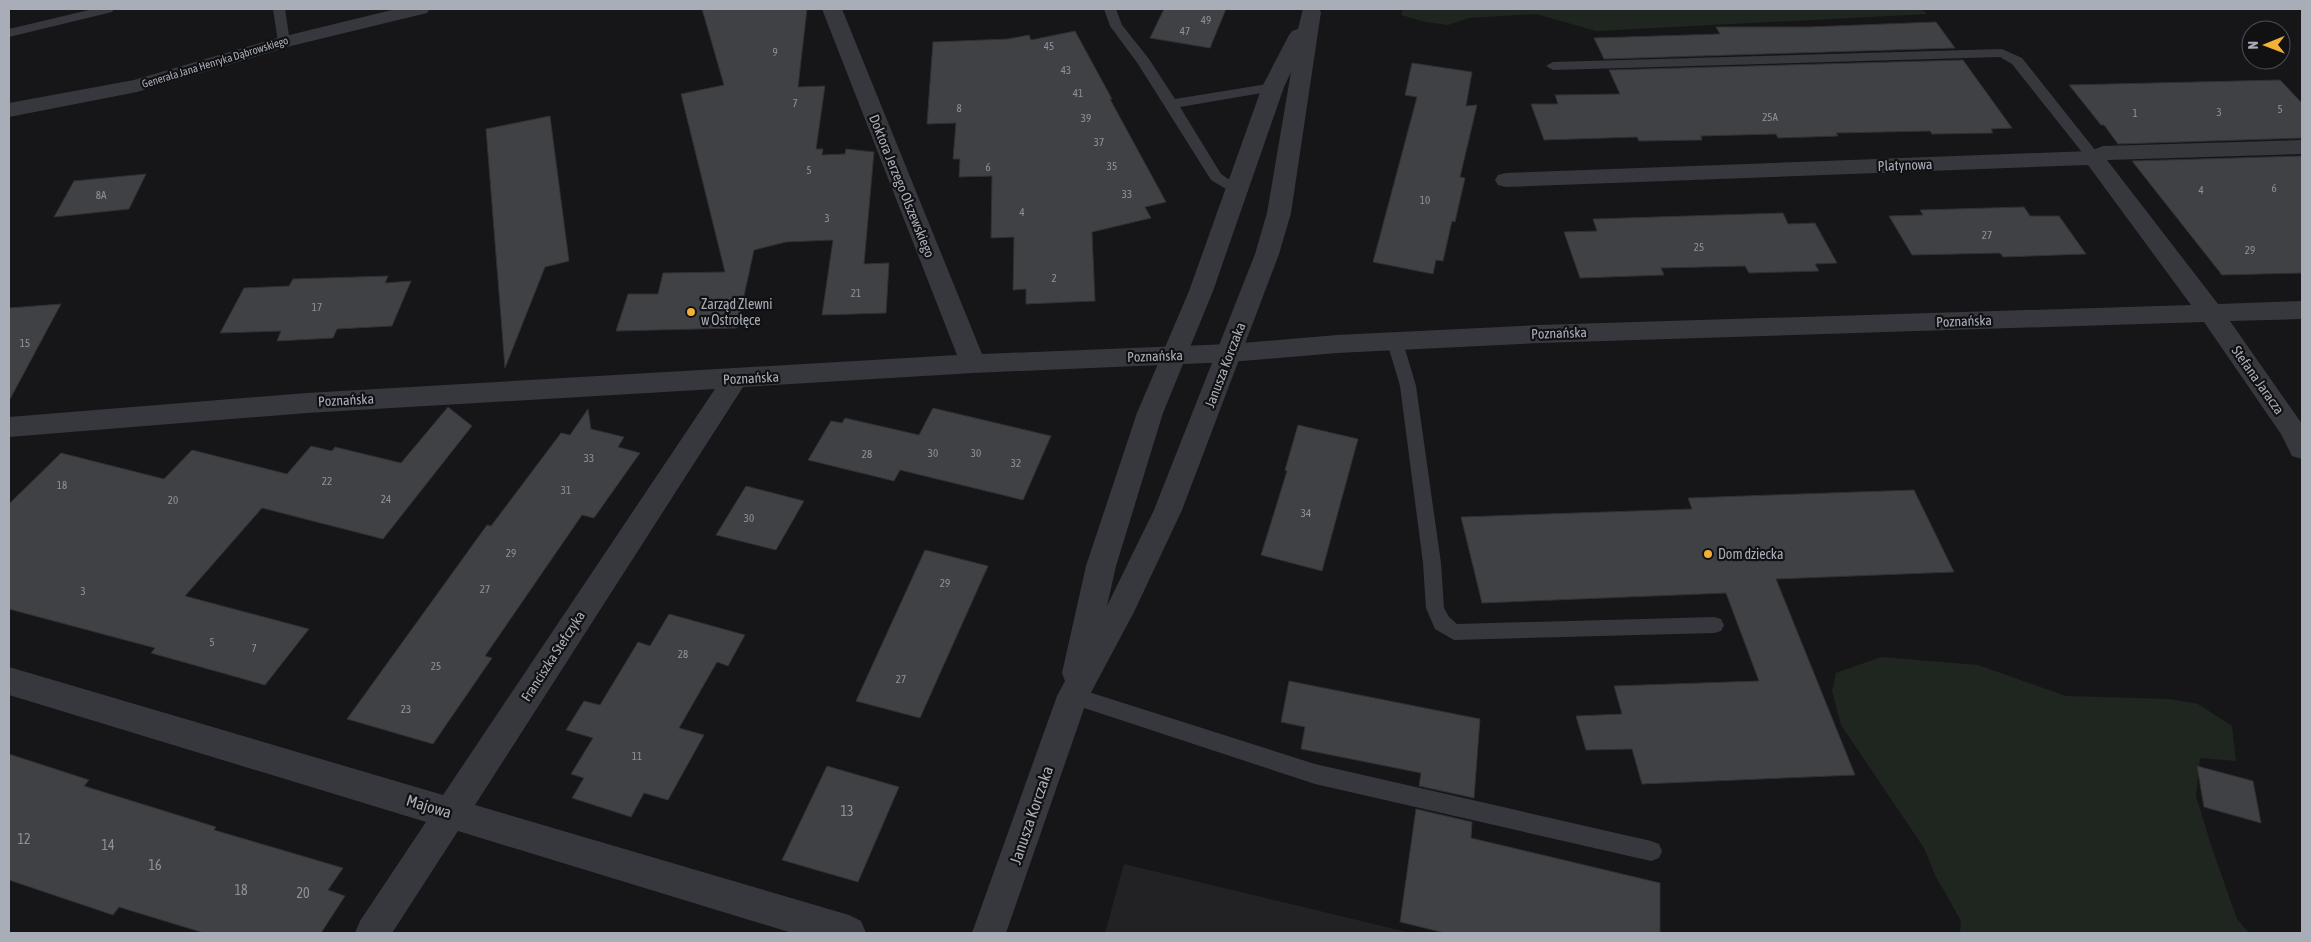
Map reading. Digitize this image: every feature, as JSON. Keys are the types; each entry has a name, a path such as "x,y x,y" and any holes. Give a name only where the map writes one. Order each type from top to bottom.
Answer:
{"street":[{"name":"Generała Jana Henryka Dąbrowskiego","path":"9,110 137,86 284,42 420,9"},
{"name":"Doktora Jerzego Olszewskiego","path":"832,9 973,364"},
{"name":"Janusza Korczaka","path":"1073,696 1080,656 1101,566 1150,413 1200,291 1273,87 1311,10"},
{"name":"Janusza Korczaka","path":"989,933 1073,696 1124,603 1168,510 1267,254 1279,213 1311,10"},
{"name":"Platynowa","path":"1506,180 2094,158 2103,153 2302,147"},
{"name":"Stefana Jaracza","path":"2094,158 2211,313 2291,428 2302,449"},
{"name":"Poznańska","path":"9,427 307,402 973,364 1230,353 1337,344 1549,334 2302,310"},
{"name":"Franciszka Stefczyka","path":"372,933 735,379"},
{"name":"Majowa","path":"9,681 451,812 848,933"}],"lane":[{"path":"9,33 108,9"},
{"path":"279,9 284,42"},
{"path":"1110,9 1116,26 1144,62 1216,177 1236,189"},
{"path":"1553,66 2002,53 2017,61 2094,158"},
{"path":"1171,104 1273,87"},
{"path":"1396,342 1408,386 1432,563 1435,608 1442,623 1454,632 1714,625"},
{"path":"1073,696 1252,752 1315,774 1651,851"}],"shaded area":[{"path":"1402,9 1922,9 1927,14 1596,31 1536,14 1469,18 1448,25 1425,22 1401,15"},
{"path":"1881,657 1978,665 2066,696 2170,699 2198,704 2232,726 2236,761 2200,758 2196,796 2237,919 2249,933 1960,933 1961,921 1935,875 1924,848 1841,725 1832,691 1836,673"},
{"path":"1124,864 1411,933 1105,933"}],"building":[{"path":"702,9 807,9 798,87 825,86 816,149 823,149 822,155 845,154 846,149 874,152 864,264 889,263 886,313 822,315 833,240 786,242 754,250 737,328 616,331 628,294 658,294 663,273 725,272 681,94 724,85"},
{"path":"1164,9 1226,9 1210,48 1150,38"},
{"path":"1936,22 1955,48 1604,59 1594,38 1720,34 1716,27 1809,27"},
{"path":"1075,31 1166,202 1145,207 1151,218 1092,232 1095,301 1026,304 1026,289 1013,290 1014,237 991,238 992,176 959,177 960,159 953,159 956,123 927,124 933,42 1008,39 1029,35 1031,40"},
{"path":"1963,60 2012,128 1991,129 1993,133 1932,134 1930,131 1836,133 1838,136 1778,138 1776,134 1701,136 1702,140 1639,141 1637,137 1544,140 1531,104 1558,104 1555,95 1620,94 1609,70"},
{"path":"1412,63 1472,72 1466,106 1477,105 1460,177 1465,178 1455,222 1452,221 1443,261 1436,260 1433,274 1373,262 1417,97 1405,95"},
{"path":"2280,80 2302,103 2302,138 2118,144 2069,85"},
{"path":"550,116 569,261 545,267 505,368 486,129"},
{"path":"2302,156 2302,273 2222,275 2132,161"},
{"path":"146,174 129,209 54,217 74,181"},
{"path":"2024,207 2030,216 2059,216 2086,254 2003,257 2000,253 1912,255 1889,216 1923,215 1920,210"},
{"path":"1783,213 1788,224 1815,223 1837,263 1815,264 1819,271 1749,273 1745,266 1661,268 1664,275 1580,278 1564,232 1597,231 1593,219"},
{"path":"388,276 385,283 411,281 392,326 337,329 333,338 277,341 281,331 220,333 244,288 289,286 293,279"},
{"path":"61,304 9,401 9,308"},
{"path":"448,407 472,426 383,539 262,508 185,596 309,629 265,685 151,653 155,648 9,609 9,504 61,453 164,479 192,450 287,474 311,446 332,451 335,447 401,463"},
{"path":"933,408 1051,436 1023,500 900,470 894,481 808,460 831,421 842,423 845,418 919,435"},
{"path":"588,409 591,429 624,437 618,447 640,453 594,518 582,515 485,656 492,658 433,744 347,719 487,525 491,526 561,433 570,435"},
{"path":"1298,425 1358,439 1322,571 1261,555 1287,471 1285,470"},
{"path":"746,486 804,501 776,550 716,535"},
{"path":"1914,490 1954,572 1776,579 1855,775 1642,784 1632,749 1586,750 1576,716 1622,714 1614,686 1759,681 1726,593 1482,603 1461,517 1692,509 1688,498"},
{"path":"925,550 988,566 920,718 856,701"},
{"path":"669,614 745,635 728,666 717,662 679,728 704,735 668,800 644,793 631,817 572,798 584,778 571,774 593,738 566,730 584,701 600,705 638,642 650,646"},
{"path":"1289,681 1480,719 1474,798 1419,786 1421,773 1301,749 1305,727 1281,722"},
{"path":"9,754 89,780 84,786 216,827 214,830 343,868 328,890 345,896 321,933 204,933 119,907 113,915 9,880"},
{"path":"827,766 899,787 858,882 782,860"},
{"path":"2197,766 2253,781 2261,823 2204,807"},
{"path":"1416,809 1472,822 1471,838 1660,883 1660,933 1445,933 1400,922"}],"place":[{"name":"Zarząd Zlewni w Ostrołęce","path":"691,312"},
{"name":"Dom dziecka","path":"1708,554"}]}
